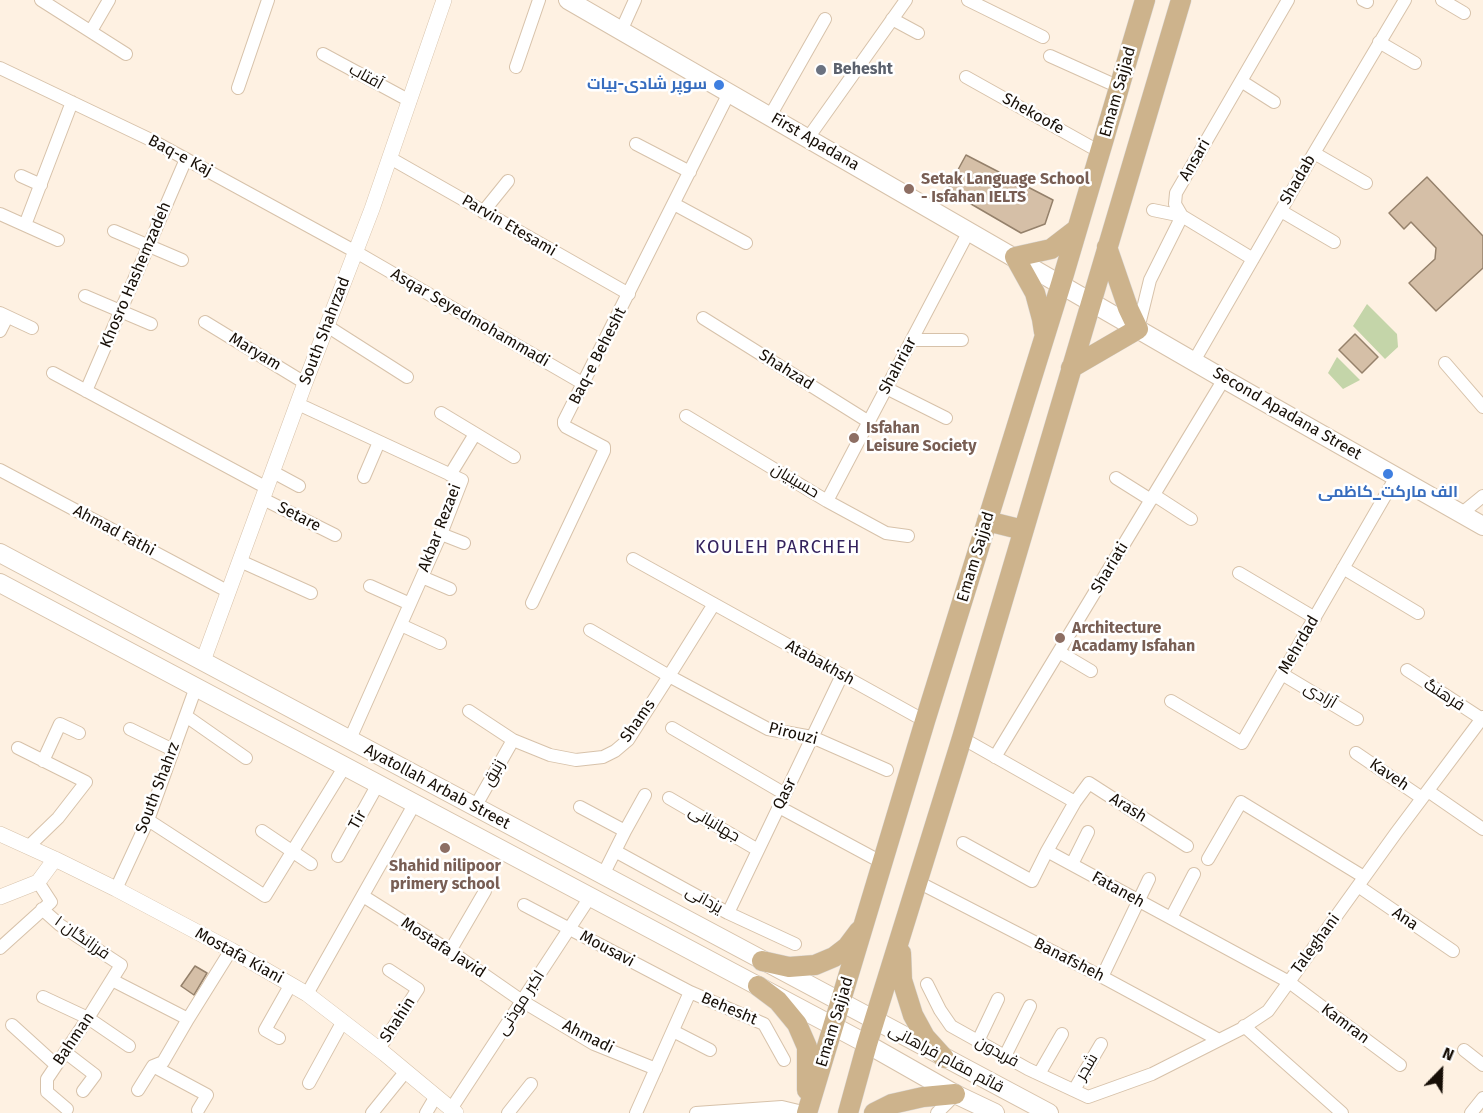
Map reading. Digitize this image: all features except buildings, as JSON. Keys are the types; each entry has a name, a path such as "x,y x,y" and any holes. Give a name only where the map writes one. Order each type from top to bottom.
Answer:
{"main road":[{"name":"First Apadana","path":"568,0 1091,301"},
{"name":"Emam Sajjad","path":"807,1113 828,1024 840,1003 866,921 925,721 1061,284 1145,0"},
{"name":"Emam Sajjad","path":"848,1113 867,1044 962,738 1180,0"},
{"path":"1044,338 1042,319 1035,294 1015,257 1051,249 1077,229"},
{"path":"1071,368 1138,329 1128,308 1107,247"},
{"name":"Second Apadana Street","path":"1091,301 1483,526"},
{"path":"987,521 1023,530"},
{"name":"Ayatollah Arbab Street","path":"0,553 875,1021"},
{"name":"Ayatollah Arbab Street","path":"1,585 828,1024"},
{"path":"561,881 573,859"},
{"path":"762,961 789,967 814,965 834,957 847,948 866,921"},
{"path":"901,937 902,980 912,1015 925,1037 944,1058"},
{"path":"758,986 778,1001 797,1024 807,1047 807,1113"},
{"name":"قائم مقام فراهانی","path":"875,1021 1049,1113"},
{"name":"قائم مقام فراهانی","path":"828,1024 995,1113"},
{"path":"874,1113 892,1104 923,1097 967,1097 964,1092 966,1081 976,1076 982,1078"}],"street":[{"path":"41,0 126,54"},
{"path":"91,31 109,0"},
{"path":"238,88 268,0"},
{"name":"South Shahrzad","path":"203,661 390,159 444,0"},
{"path":"516,67 539,0"},
{"path":"621,31 635,0"},
{"path":"808,138 906,0"},
{"path":"968,0 1043,37"},
{"name":"Ansari","path":"1182,216 1175,204 1176,193 1288,0"},
{"name":"Shadab","path":"1194,361 1405,0"},
{"path":"1442,0 1464,13"},
{"path":"770,116 825,19"},
{"path":"892,19 918,33"},
{"path":"1379,42 1415,63"},
{"name":"آفتاب","path":"323,54 410,101"},
{"path":"1050,56 1119,87"},
{"name":"Baq-e Kaj","path":"0,68 152,140 356,252"},
{"name":"Shekoofe","path":"966,77 1100,152"},
{"path":"1241,81 1274,102"},
{"name":"Baq-e Behesht","path":"532,603 604,451 604,447 566,427 564,421 729,93"},
{"path":"25,225 72,102"},
{"path":"636,144 690,172"},
{"path":"1314,153 1366,183"},
{"name":"Khosro Hashemzadeh","path":"86,391 186,159"},
{"name":"Parvin Etesami","path":"390,159 629,294"},
{"path":"21,176 41,185"},
{"path":"483,212 508,181"},
{"path":"674,204 746,243"},
{"path":"1153,210 1182,216 1253,259"},
{"path":"1281,211 1334,242"},
{"path":"0,214 58,240"},
{"path":"1138,329 1149,280 1182,216"},
{"path":"114,231 182,260"},
{"name":"Shahriar","path":"827,501 969,231"},
{"name":"Asqar Seyedmohammadi","path":"356,252 584,384"},
{"path":"85,296 151,324"},
{"path":"0,331 4,315 32,328"},
{"name":"Shahzad","path":"703,318 868,422"},
{"name":"Maryam","path":"204,322 305,383"},
{"path":"327,326 407,377"},
{"path":"912,340 962,340"},
{"path":"1445,363 1483,407"},
{"path":"53,373 265,494"},
{"name":"Shariati","path":"995,758 1224,379"},
{"path":"886,388 946,418"},
{"name":"Akbar Rezaei","path":"298,404 462,481 350,740"},
{"path":"441,413 513,457"},
{"name":"حسینیان","path":"686,416 827,501 886,533 908,536"},
{"path":"450,475 475,434"},
{"path":"364,477 379,442"},
{"name":"Ahmad Fathi","path":"0,470 229,592"},
{"path":"273,472 299,486"},
{"path":"1116,477 1191,519"},
{"name":"Mehrdad","path":"1172,701 1242,743 1396,477"},
{"name":"Setare","path":"265,494 334,536"},
{"path":"1461,514 1483,496"},
{"path":"441,534 464,543"},
{"name":"Atabakhsh","path":"633,559 925,721"},
{"path":"240,561 311,593"},
{"path":"1343,568 1418,613"},
{"path":"1239,573 1315,618"},
{"path":"422,577 450,589"},
{"path":"370,586 410,604"},
{"path":"590,630 669,676 714,604"},
{"path":"401,625 440,643"},
{"path":"1059,652 1091,671"},
{"name":"فرهنگ","path":"1407,670 1483,718"},
{"name":"آزادی","path":"1282,674 1357,719"},
{"name":"Qasr","path":"728,913 842,675"},
{"name":"Pirouzi","path":"669,676 768,729 812,736 887,770"},
{"name":"Shams","path":"469,711 513,740 550,755 576,760 603,757 628,740 669,676"},
{"name":"South Shahrz","path":"116,889 148,820 196,687"},
{"path":"186,716 246,758"},
{"name":"Taleghani","path":"1088,1097 1152,1074 1219,1040 1268,1011 1361,881 1483,718"},
{"path":"43,761 60,724 79,733"},
{"path":"672,728 785,794"},
{"path":"130,729 173,750"},
{"path":"962,738 1076,802"},
{"name":"زنبق","path":"475,807 513,740"},
{"path":"18,748 86,782 58,818 28,847"},
{"name":"Kaveh","path":"1356,753 1483,829"},
{"path":"148,820 265,896 345,766"},
{"name":"Arash","path":"1047,851 1089,783 1187,846"},
{"name":"Tir","path":"338,856 378,784"},
{"path":"603,875 645,795"},
{"name":"جهانبانی","path":"669,798 758,850"},
{"name":"Ana","path":"1208,859 1241,802 1361,881 1453,951"},
{"path":"308,994 415,803"},
{"path":"580,807 625,831"},
{"path":"779,807 883,863"},
{"path":"262,831 311,864"},
{"path":"1072,864 1088,832"},
{"name":"Mostafa Kiani","path":"0,834 116,889 308,994 454,1111"},
{"path":"963,843 1032,881 1047,851"},
{"name":"یزدانی","path":"615,851 728,913 795,945"},
{"name":"Fataneh","path":"1047,851 1289,982"},
{"path":"0,897 38,882 55,859"},
{"path":"1171,918 1194,874"},
{"path":"1102,977 1149,879"},
{"path":"0,948 51,902 38,882"},
{"name":"Banafsheh","path":"918,882 1219,1040"},
{"path":"450,951 484,891"},
{"name":"Mostafa Javid","path":"363,896 450,951 522,1001"},
{"name":"اکبر موذنی","path":"454,1111 590,897"},
{"name":"Mousavi","path":"524,905 690,992"},
{"name":"فرزانگان ۱","path":"42,909 60,925 121,965"},
{"path":"138,1090 153,1066 162,1062 231,950"},
{"name":"Bahman","path":"67,1109 47,1092 47,1079 121,965"},
{"name":"Shahin","path":"379,1049 418,989 389,970"},
{"path":"112,980 188,1020"},
{"name":"Kamran","path":"1289,982 1400,1065"},
{"path":"279,1038 265,1030 291,984"},
{"name":"فریدون","path":"927,984 951,1026 1039,1074 1088,1097"},
{"path":"636,1113 690,992"},
{"name":"Behesht","path":"690,992 764,1024 784,1060"},
{"path":"43,997 88,1018 129,1046"},
{"path":"978,1041 998,999"},
{"name":"Ahmadi","path":"522,1001 594,1044 656,1069"},
{"path":"1005,1056 1030,1006"},
{"path":"309,1083 343,1021"},
{"path":"12,1024 56,1065"},
{"path":"1244,1026 1342,1113"},
{"path":"673,1031 710,1050"},
{"path":"1039,1074 1062,1034"},
{"name":"شجر","path":"1074,1090 1101,1044"},
{"path":"1464,1050 1483,1065"},
{"path":"65,1052 95,1075 83,1091"},
{"path":"153,1066 207,1095 198,1110"},
{"path":"372,1113 406,1071"},
{"path":"508,1113 531,1084"},
{"path":"426,1113 436,1096"},
{"path":"937,1113 964,1097"},
{"path":"1471,1113 1483,1098"},
{"path":"696,1113 739,1112 782,1107 807,1113"}],"green space":[{"path":"1367,304 1397,334 1398,347 1385,359 1353,326"},
{"path":"1337,357 1360,380 1343,389 1328,373"}],"place":[{"name":"Behesht","path":"821,70"},
{"name":"سوپر شادی-بیات","path":"719,85"},
{"name":"Setak Language School - Isfahan IELTS","path":"909,189"},
{"name":"Isfahan Leisure Society","path":"854,438"},
{"name":"الف مارکت_کاظمی","path":"1388,474"},
{"name":"Architecture Acadamy Isfahan","path":"1060,638"},
{"name":"Shahid nilipoor primery school","path":"445,848"}],"district":[{"name":"KOULEH PARCHEH","path":"778,548"}]}
